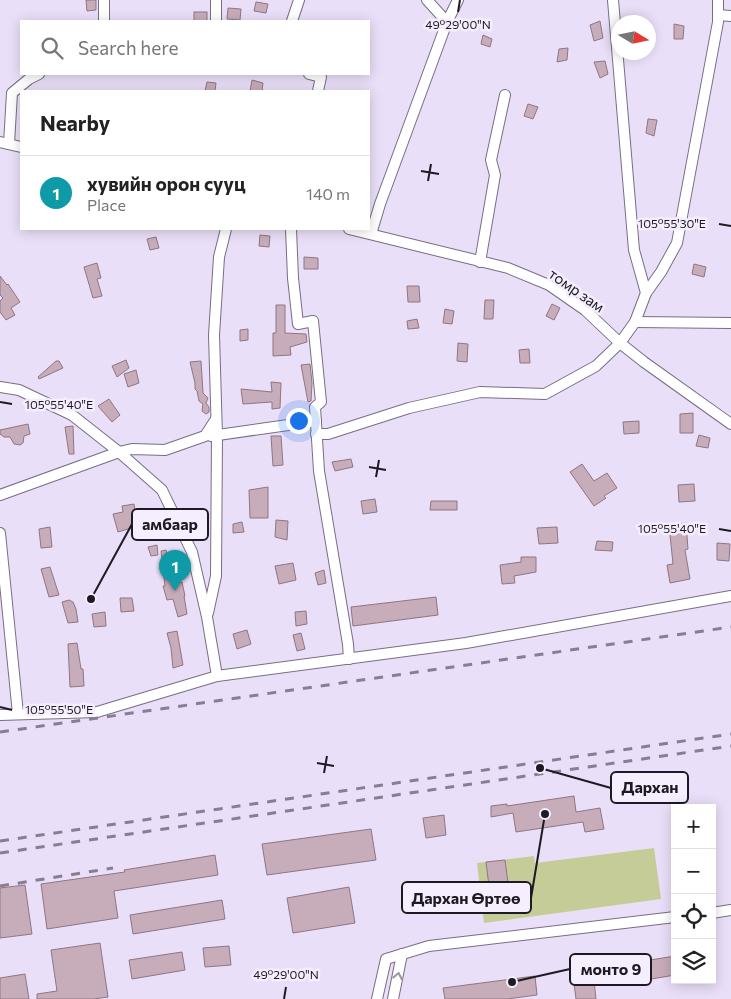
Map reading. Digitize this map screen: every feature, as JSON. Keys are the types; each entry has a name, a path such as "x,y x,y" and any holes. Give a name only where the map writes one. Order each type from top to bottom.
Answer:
{"street":[{"path":"104,0 104,20"},
{"path":"216,0 216,20"},
{"path":"292,20 299,0"},
{"path":"427,0 448,22"},
{"path":"371,234 380,204 458,0"},
{"path":"613,0 634,250 646,293"},
{"path":"316,434 328,434 409,408 480,392 544,394 596,366 620,343 634,322 646,293 676,243 718,22 718,0"},
{"path":"718,15 731,16"},
{"path":"20,147 5,143 12,93 36,75"},
{"path":"314,75 321,77 318,90"},
{"path":"480,262 495,175 491,160 505,95"},
{"path":"207,617 216,576 214,335 219,257 226,230"},
{"path":"291,230 293,278 298,324 313,320 321,402 315,407 319,471 349,659"},
{"name":"томр зам","path":"353,230 508,268 549,285 584,310 620,343 668,380 731,424"},
{"path":"634,322 731,323"},
{"path":"0,387 19,390 72,415 119,452 162,490 192,552 207,617 217,676"},
{"path":"205,436 216,418"},
{"path":"0,494 119,452 132,449 165,450 205,436 316,421"},
{"path":"0,533 18,714"},
{"path":"0,715 97,712 217,676 466,644 731,596"},
{"path":"716,912 731,910"},
{"path":"377,999 386,958 439,945 671,917"},
{"path":"393,999 402,954"}],"green space":[{"path":"654,848 661,899 484,923 477,863 534,856 535,863"}],"building":[{"path":"86,0 96,0 96,10 87,11"},
{"path":"256,2 268,4 266,13 254,11"},
{"path":"228,8 241,9 240,20 227,19"},
{"path":"194,12 207,12 207,20 194,20"},
{"path":"600,21 603,38 594,41 590,25"},
{"path":"674,24 684,26 683,39 674,39"},
{"path":"483,35 492,39 490,47 481,44"},
{"path":"568,48 567,60 557,62 559,49"},
{"path":"605,61 608,74 600,78 594,62"},
{"path":"252,80 263,83 262,90 250,90"},
{"path":"207,82 216,83 215,90 205,90"},
{"path":"528,104 538,107 533,119 524,116"},
{"path":"648,119 657,120 654,136 646,133"},
{"path":"260,235 270,236 269,247 259,246"},
{"path":"156,237 159,248 150,250 147,239"},
{"path":"304,257 318,258 318,269 304,269"},
{"path":"97,263 101,278 97,279 102,296 93,298 84,267"},
{"path":"694,264 706,267 704,277 692,274"},
{"path":"0,276 20,302 11,308 15,315 6,320 0,312 0,301 3,298 0,295"},
{"path":"407,286 419,286 420,302 408,302"},
{"path":"485,300 494,300 493,319 484,319"},
{"path":"552,304 560,308 554,320 546,316"},
{"path":"276,305 285,305 285,333 306,334 307,342 290,347 291,355 273,356 273,333 276,333"},
{"path":"445,309 454,311 452,324 443,323"},
{"path":"417,319 419,328 408,329 407,321"},
{"path":"248,329 248,340 240,341 240,330"},
{"path":"458,343 468,344 467,362 457,361"},
{"path":"529,349 530,363 520,363 519,350"},
{"path":"126,360 129,368 117,377 112,366"},
{"path":"56,361 59,361 63,368 39,379 38,377"},
{"path":"201,361 203,393 208,398 206,403 209,407 209,412 206,414 202,411 203,404 199,401 195,389 190,362"},
{"path":"310,364 312,383 311,401 308,402 301,365"},
{"path":"136,370 139,383 128,387 124,374"},
{"path":"271,382 281,383 280,408 272,409 272,402 243,404 241,389 272,392"},
{"path":"109,399 120,415 112,422 98,406"},
{"path":"693,413 693,433 680,433 680,414"},
{"path":"639,421 639,433 624,434 623,422"},
{"path":"28,424 30,434 24,436 23,443 20,445 14,444 10,437 4,437 0,434 0,430"},
{"path":"73,426 74,454 69,454 65,427"},
{"path":"699,435 710,438 708,448 696,446"},
{"path":"271,436 281,436 283,465 273,466"},
{"path":"351,459 353,467 335,471 332,462"},
{"path":"582,464 594,481 607,473 617,488 604,496 606,498 594,506 570,472"},
{"path":"694,484 695,501 679,502 678,485"},
{"path":"268,487 268,518 250,518 249,490"},
{"path":"375,499 377,512 363,514 361,501"},
{"path":"431,501 457,501 457,510 430,510"},
{"path":"134,504 138,526 118,532 113,514 123,512 122,506"},
{"path":"276,520 288,521 287,540 275,537"},
{"path":"242,522 244,532 233,533 233,524"},
{"path":"686,523 688,549 685,550 690,579 670,583 667,565 673,564 669,525"},
{"path":"50,527 52,547 41,548 39,529"},
{"path":"557,527 558,543 539,544 537,528"},
{"path":"597,541 613,542 612,551 595,550"},
{"path":"717,543 730,544 729,561 717,560"},
{"path":"157,545 158,555 151,556 148,547"},
{"path":"166,550 176,583 182,582 185,596 187,614 178,617 173,599 167,600 163,586 165,586 161,551"},
{"path":"521,557 536,557 536,572 514,576 515,583 502,584 500,565 521,562"},
{"path":"293,563 296,580 279,584 275,566"},
{"path":"50,567 59,595 49,597 41,569"},
{"path":"324,570 326,583 318,585 315,573"},
{"path":"436,597 438,615 353,626 351,607"},
{"path":"120,598 132,598 134,611 121,612"},
{"path":"69,600 73,602 76,609 78,622 68,623 62,602"},
{"path":"306,611 307,624 296,626 295,612"},
{"path":"105,612 106,626 94,627 92,614"},
{"path":"247,630 251,644 237,649 233,634"},
{"path":"177,631 183,665 173,668 167,633"},
{"path":"301,633 305,649 297,651 293,635"},
{"path":"77,643 81,669 83,669 84,686 70,687 68,644"},
{"path":"574,796 576,812 600,808 604,829 585,832 583,822 516,832 513,813 491,817 491,806 507,804 507,806"},
{"path":"444,815 446,835 426,838 423,818"},
{"path":"371,829 376,860 267,875 262,844"},
{"path":"215,855 218,875 114,891 118,918 47,929 41,884 125,872 124,870"},
{"path":"505,860 509,891 490,894 486,862"},
{"path":"25,885 32,934 0,938 0,888"},
{"path":"349,887 355,923 293,933 287,898"},
{"path":"222,900 225,919 133,934 130,915"},
{"path":"100,943 108,997 94,999 37,999 37,994 57,991 51,950"},
{"path":"229,946 231,965 205,967 203,948"},
{"path":"182,952 185,970 132,979 129,960"},
{"path":"671,957 671,976 616,985 613,966"},
{"path":"25,974 29,999 0,999 0,978"},
{"path":"535,976 537,995 507,999 445,999 443,988"},
{"path":"594,981 596,999 576,999 574,984"}],"railway":[{"path":"0,732 731,627"},
{"path":"0,841 731,734"},
{"path":"0,853 731,746"},
{"path":"0,886 113,868"}],"place":[{"name":"хувийн орон сууц","path":"175,591"},
{"name":"амбаар","path":"91,599"},
{"name":"Дархан","path":"540,768"},
{"name":"Дархан Өртөө","path":"545,814"},
{"name":"монто 9","path":"512,982"}]}
